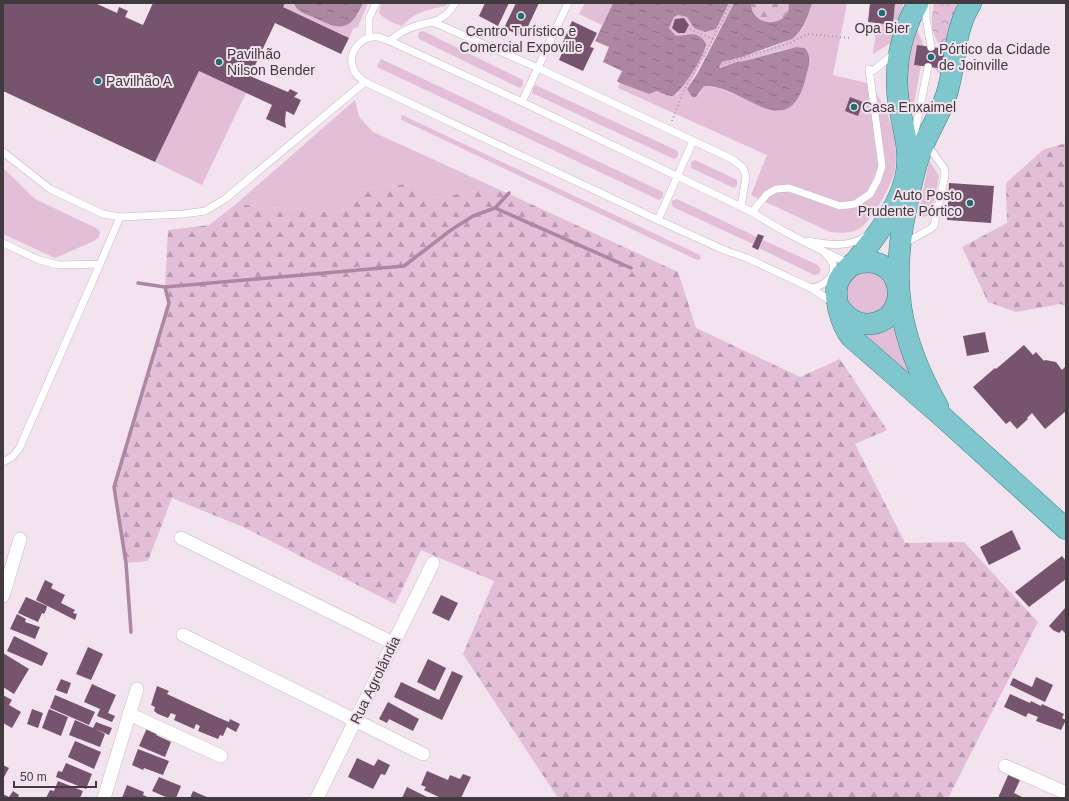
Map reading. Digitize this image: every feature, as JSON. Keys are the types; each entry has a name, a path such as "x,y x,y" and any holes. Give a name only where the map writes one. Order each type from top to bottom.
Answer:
{"main road":[{"path":"839,307 846,316 855,322 865,324 876,323 885,318 893,310 897,301 898,266 906,207 924,142 942,108 947,94 959,31 971,3"},
{"path":"918,5 905,31 897,64 896,79 899,104 908,146 907,168 904,184 890,215 880,230 852,265 844,271 839,279 836,288 836,298 847,332 851,337 945,419 1066,529"},
{"path":"852,265 862,262 872,262 882,265 890,271 896,280 906,332 913,355 929,390 945,419"}],"street":[{"path":"180,538 393,643"},
{"path":"3,596 20,539"},
{"name":"Rua Agrolândia","path":"317,798 433,563"},
{"path":"183,635 424,754"},
{"path":"104,798 137,689"},
{"path":"129,714 221,756"},
{"path":"1005,766 1065,791"}],"lane":[{"path":"369,38 369,18 376,3"},
{"path":"390,41 395,36 415,25 433,22 444,17 456,3"},
{"path":"522,102 568,3"},
{"path":"918,5 926,18 931,47"},
{"path":"433,22 538,68 732,159 743,168 746,177 741,207"},
{"path":"839,307 812,288 658,220 365,82 358,76 353,68 352,58 354,50 360,43 369,38 377,37 390,41 678,176 752,212 800,240 852,265"},
{"path":"752,212 768,194 776,189 789,188 840,206 855,204 870,194 878,179 882,166 871,69 900,49"},
{"path":"907,168 928,67"},
{"path":"3,152 50,189 102,214 120,217 183,214 204,211 225,199 365,82"},
{"path":"658,220 693,141"},
{"path":"900,246 934,226 945,174 944,168 924,142"},
{"path":"800,240 825,245 851,244 866,236 890,215"},
{"path":"3,462 19,449 120,217"},
{"path":"3,243 39,260 58,265 100,264"},
{"path":"812,288 821,286 828,281 832,272 833,263 823,251"}],"path":[{"path":"668,130 685,88 704,56 731,3"},
{"path":"687,28 713,39"},
{"path":"704,56 720,65 790,43 808,34 850,38"}],"green space":[{"path":"285,3 294,3 295,7 358,15 363,3 368,3 358,27 353,29 349,38 283,7"},
{"path":"381,3 448,3 446,6 417,14 402,26 384,18 379,13"},
{"path":"585,3 613,3 602,25 579,14"},
{"path":"729,3 734,3 687,89 692,97 699,95 704,86 718,88 778,111 807,72 811,60 805,48 790,48 744,62 736,62 721,68 719,67 722,62 762,51 792,38 803,28 812,3 847,3 833,75 871,84 890,121 896,149 894,174 888,188 875,211 860,228 842,233 830,232 751,195 767,155 618,88 620,83 649,94 657,91 677,94 692,74 706,47 686,34 676,36 669,28 674,17 678,15 688,17 694,28 705,32 716,29","holes":["684,18 689,25 685,33 678,33 672,27 675,19"]},
{"path":"751,3 789,3 788,11 784,17 778,21 771,22 764,21 757,17 753,11"},
{"path":"895,3 903,3 903,23 897,39 873,54 877,23 893,25"},
{"path":"934,3 963,3 942,93 925,121 928,109 935,103 941,75 934,68 945,69 940,48 932,29"},
{"path":"917,18 918,32 924,46 917,46 914,65 921,66 911,119 903,70"},
{"path":"423,31 523,80 523,85 520,88 419,39 419,32"},
{"path":"381,59 663,192 663,197 659,200 377,67"},
{"path":"199,71 246,93 202,185 155,162"},
{"path":"535,85 678,151 678,156 674,159 532,93"},
{"path":"355,100 359,117 373,132 496,188 433,198 412,183 355,191 341,213 236,204"},
{"path":"402,115 700,255 701,259 697,260 402,120"},
{"path":"1066,143 1066,306 1060,304 1016,312 988,302 962,247 1007,223 1006,183 1043,150"},
{"path":"695,160 737,180 737,185 734,188 691,168 691,162"},
{"path":"929,160 939,176 931,215 918,218"},
{"path":"3,168 35,199 96,228 100,232 99,237 94,241 55,258 3,234"},
{"path":"412,183 433,198 496,188 678,272 696,328 800,377 840,359 887,430 855,444 905,543 964,542 1038,622 948,798 558,798 463,654 494,581 421,550 395,604 243,527 172,498 148,561 126,563 114,487 169,303 165,287 168,230 209,225 236,204 341,213 355,191"},
{"path":"677,199 757,237 753,244 673,207 672,201"},
{"path":"763,240 818,265 821,270 819,274 814,275 759,248"},
{"path":"871,268 890,282 888,306 867,318 846,307 844,289 846,279 849,276"},
{"path":"897,316 922,392 863,338 864,330"}],"water":[{"path":"294,3 363,3 353,20 343,26 337,26 330,25 301,12"},
{"path":"613,3 729,3 716,29 705,32 694,28 687,17 678,15 674,17 669,28 676,36 692,34 700,36 706,44 702,56 687,81 676,94 672,96 657,91 649,94 620,83 617,81 622,71 603,62 609,47 595,41"},
{"path":"734,3 751,3 753,11 757,17 764,21 771,22 778,21 784,17 788,11 789,3 812,3 803,27 792,39 742,57 722,62 719,67 721,68 736,62 745,61 796,47 805,48 810,59 806,77 798,98 788,108 776,111 719,88 704,86 696,97 692,97 687,89 697,74"}],"building":[{"name":"Pavilhão A","path":"3,3 95,3 117,13 119,7 128,11 125,17 143,25 153,3 285,3 283,7 349,38 341,54 275,23 250,76 288,92 290,89 298,93 294,97 301,100 294,115 286,111 286,128 266,119 272,105 199,71 155,162 3,91"},
{"name":"Centro Turístico e Comercial Expoville","path":"485,3 509,3 498,26 479,16"},
{"name":"Centro Turístico e Comercial Expoville","path":"516,3 539,3 523,37 504,28"},
{"name":"Opa Bier","path":"870,3 895,3 893,25 868,22"},
{"path":"684,18 689,25 685,33 678,33 672,28 675,19"},
{"path":"572,21 597,33 590,47 594,48 583,71 559,60 562,53 559,51"},
{"name":"Pórtico da Cidade de Joinville","path":"917,45 947,49 945,69 914,65"},
{"path":"850,97 863,102 858,116 845,111"},
{"name":"Auto Posto Prudente Pórtico","path":"949,183 994,186 991,223 947,220"},
{"path":"758,234 764,236 758,250 752,247"},
{"path":"985,332 989,352 967,356 963,336"},
{"path":"1024,345 1033,355 1036,352 1044,361 1056,362 1062,370 1066,366 1066,411 1045,429 1032,413 1017,429 1010,421 1006,424 973,387"},
{"path":"1012,530 1021,549 989,565 980,547"},
{"path":"1062,556 1066,561 1066,579 1029,607 1015,592"},
{"path":"45,580 53,584 51,588 65,595 61,603 75,610 73,613 77,614 75,620 36,600"},
{"path":"441,595 458,603 449,621 432,613"},
{"path":"26,597 47,606 44,614 42,613 38,622 18,613"},
{"path":"1066,607 1066,634 1062,630 1059,633 1049,626"},
{"path":"17,614 26,619 25,622 40,627 35,639 10,629"},
{"path":"14,636 48,653 42,666 7,651"},
{"path":"88,647 103,654 91,680 76,674"},
{"path":"3,653 29,669 14,694 3,687"},
{"path":"428,659 446,668 435,691 417,682"},
{"path":"452,671 463,676 442,720 394,697 401,682 439,700"},
{"path":"1036,677 1053,685 1045,702 1010,685 1013,678 1032,687"},
{"path":"61,679 71,683 67,694 56,690"},
{"path":"92,684 116,695 108,713 115,716 112,722 97,716 100,709 84,702"},
{"path":"157,686 169,691 167,694 217,717 229,722 230,719 240,724 236,732 227,727 223,736 220,735 218,739 198,731 200,726 196,724 194,729 174,720 176,715 171,713 168,718 158,714 154,711 155,707 151,705"},
{"path":"1010,694 1030,703 1031,701 1041,706 1042,704 1064,714 1062,718 1066,720 1061,730 1036,721 1038,717 1028,713 1026,717 1004,707"},
{"path":"3,695 12,700 9,705 21,712 12,728 3,723"},
{"path":"55,695 95,712 89,725 50,708"},
{"path":"388,702 419,719 413,731 389,719 387,723 379,719"},
{"path":"32,709 43,713 38,728 27,724"},
{"path":"49,709 68,717 61,736 42,728"},
{"path":"75,720 93,728 96,722 112,728 109,735 96,729 105,734 100,747 69,735"},
{"path":"147,728 158,732 156,735 171,742 165,757 139,746"},
{"path":"75,741 101,752 94,769 68,757"},
{"path":"138,749 169,761 163,775 144,768 143,770 132,765"},
{"path":"357,758 374,766 378,759 390,765 385,775 381,774 373,789 348,777"},
{"path":"66,763 92,774 86,789 56,777 58,771 62,772"},
{"path":"3,765 9,768 3,779"},
{"path":"427,771 448,780 450,775 460,779 463,774 471,777 461,798 441,798 424,790 426,787 421,785"},
{"path":"1009,773 1021,778 1014,793 1024,798 998,798"},
{"path":"159,777 181,786 176,798 168,798 152,791"},
{"path":"58,781 83,791 80,798 46,798 50,790 54,791"},
{"path":"127,785 144,792 143,795 150,798 122,798"},
{"path":"407,787 429,798 402,798"},
{"path":"13,791 19,795 18,798 3,798 3,794 9,797"},
{"path":"193,791 209,798 190,798"}],"waterway":[{"path":"138,283 165,287 404,266 451,230 473,216 495,208 509,193"},
{"path":"495,208 631,268"},
{"path":"131,632 126,563 114,487 169,303 165,287"}],"place":[{"name":"Opa Bier","path":"882,13"},
{"name":"Centro Turístico e Comercial Expoville","path":"521,16"},
{"name":"Pórtico da Cidade de Joinville","path":"931,57"},
{"name":"Pavilhão Nilson Bender","path":"219,62"},
{"name":"Pavilhão A","path":"98,81"},
{"name":"Casa Enxaimel","path":"854,107"},
{"name":"Auto Posto Prudente Pórtico","path":"970,203"}]}
